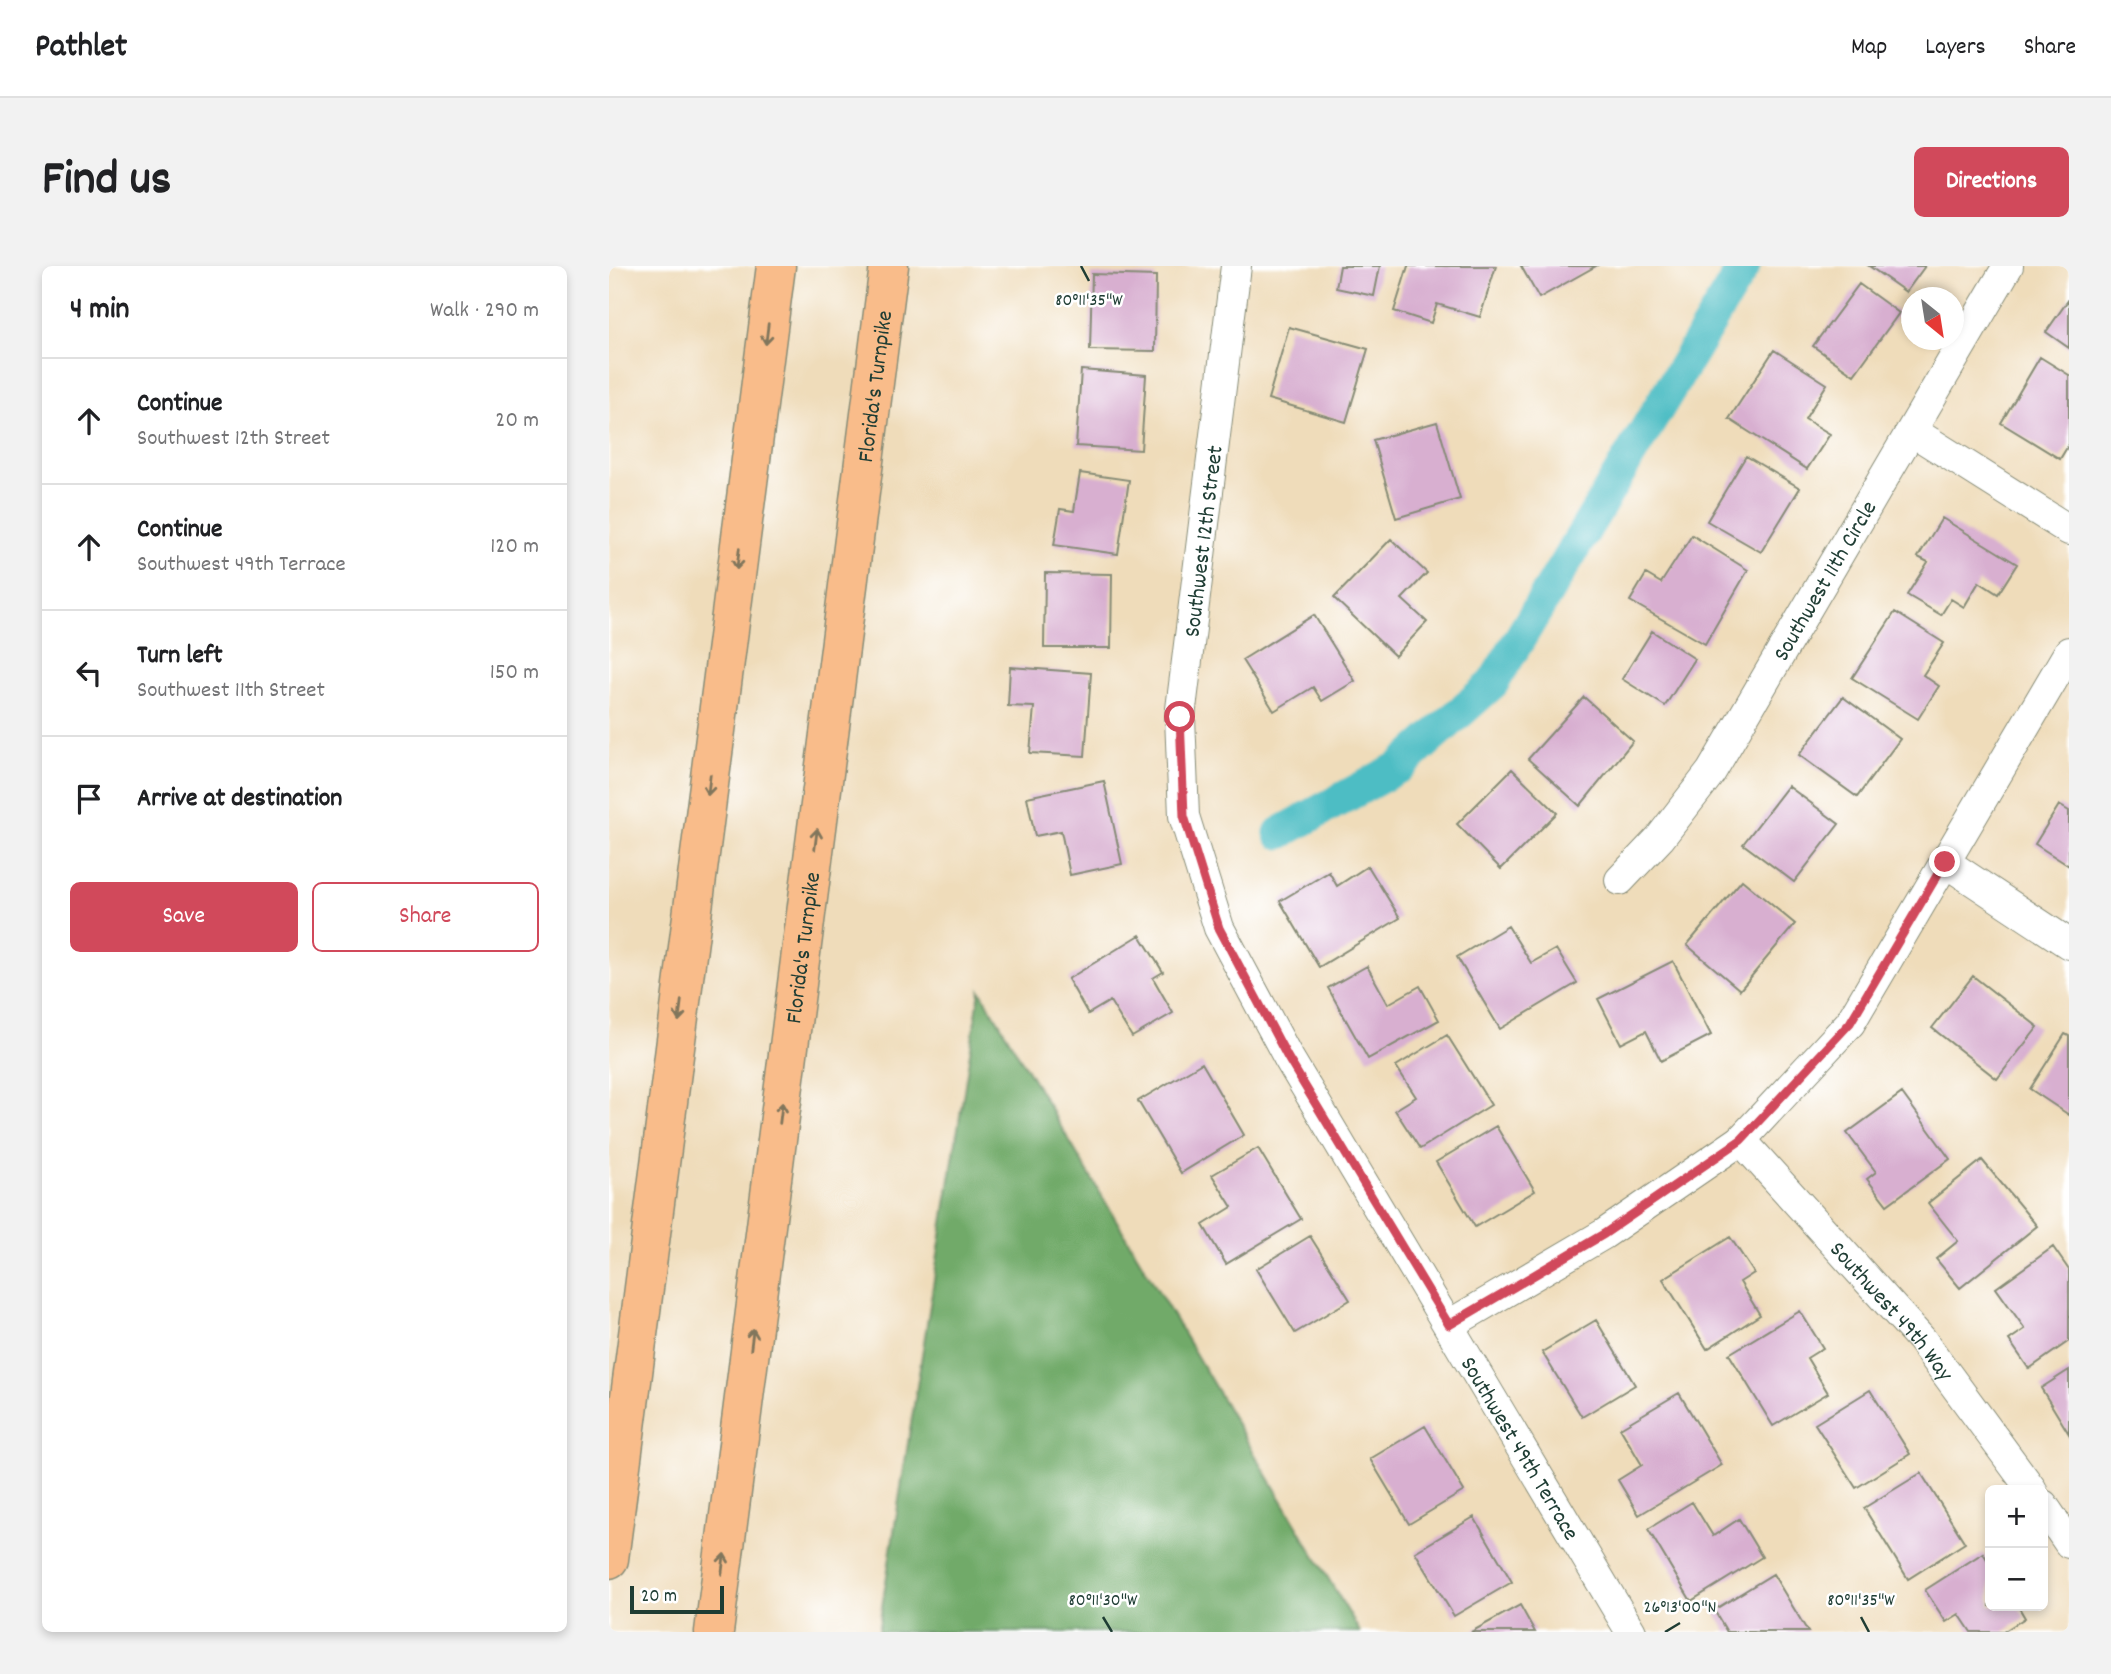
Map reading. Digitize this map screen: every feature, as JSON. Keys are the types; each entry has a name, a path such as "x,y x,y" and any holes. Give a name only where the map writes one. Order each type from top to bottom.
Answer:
{"highway":[{"path":"609,1559 776,266"},
{"name":"Florida's Turnpike","path":"714,1632 889,266"}],"street":[{"name":"Southwest 12th Street","path":"1184,816 1180,717 1236,266"},
{"name":"Southwest 11th Circle","path":"1620,880 1660,838 1711,772 2008,266"},
{"path":"1912,431 2069,530"},
{"path":"1449,1325 1604,1234 1741,1140 1850,1023 2069,652"},
{"name":"Southwest 49th Terrace","path":"1184,816 1219,928 1288,1058 1631,1632"},
{"path":"1945,862 2069,944"},
{"name":"Southwest 49th Way","path":"1741,1140 1921,1339 2028,1485"},
{"path":"2048,1513 2069,1543"}],"green space":[{"path":"980,990 1360,1632 878,1632"}],"building":[{"path":"1340,266 1380,266 1374,296 1336,288"},
{"path":"1408,266 1496,266 1480,317 1437,304 1431,323 1394,311"},
{"path":"1521,266 1596,266 1539,298"},
{"path":"1869,266 1925,266 1910,287 1901,288"},
{"path":"1092,274 1156,276 1155,351 1090,350"},
{"path":"1859,284 1899,313 1854,375 1813,346"},
{"path":"2069,299 2069,348 2046,332"},
{"path":"1289,327 1368,349 1346,422 1268,399"},
{"path":"1774,350 1827,384 1805,419 1830,434 1807,469 1729,419"},
{"path":"2040,357 2069,375 2069,444 2060,459 2001,423"},
{"path":"1081,370 1146,375 1141,450 1076,446"},
{"path":"1437,422 1460,499 1396,518 1373,440"},
{"path":"1746,456 1800,488 1761,552 1707,521"},
{"path":"1080,473 1129,480 1118,554 1054,545 1060,509 1074,511"},
{"path":"1942,518 2017,564 1998,594 1979,582 1964,607 1951,599 1941,615 1907,595 1928,562 1918,557"},
{"path":"1692,535 1748,570 1705,644 1630,601 1646,574 1661,583"},
{"path":"1391,539 1427,573 1402,599 1427,622 1395,656 1334,598"},
{"path":"1045,573 1112,574 1111,648 1044,648"},
{"path":"1895,612 1944,643 1923,675 1939,686 1918,719 1852,678"},
{"path":"1314,615 1355,681 1322,701 1313,687 1274,711 1242,660"},
{"path":"1652,631 1695,659 1665,706 1622,679"},
{"path":"1010,667 1091,673 1085,756 1030,753 1034,707 1008,706"},
{"path":"1584,697 1633,741 1580,806 1528,759"},
{"path":"1843,697 1900,739 1857,797 1799,755"},
{"path":"1512,769 1557,813 1501,869 1457,824"},
{"path":"1104,781 1122,864 1070,875 1061,831 1035,836 1027,797"},
{"path":"1788,786 1839,824 1794,882 1743,844"},
{"path":"2059,805 2069,811 2069,866 2035,844"},
{"path":"1368,866 1400,918 1319,967 1280,901 1329,872 1337,886"},
{"path":"1742,880 1795,924 1740,990 1687,945"},
{"path":"1508,926 1531,963 1556,949 1577,983 1500,1029 1457,957"},
{"path":"1140,935 1163,972 1153,978 1173,1013 1132,1037 1110,1001 1088,1014 1068,979"},
{"path":"1673,961 1711,1035 1661,1061 1646,1031 1621,1044 1598,999"},
{"path":"1367,966 1388,1004 1420,986 1439,1020 1368,1059 1328,988"},
{"path":"1973,976 2038,1027 1997,1079 1932,1028"},
{"path":"2065,1034 2069,1036 2069,1115 2030,1089"},
{"path":"1447,1035 1491,1105 1420,1149 1395,1110 1416,1097 1396,1066"},
{"path":"1202,1063 1244,1135 1181,1173 1138,1101"},
{"path":"1902,1093 1950,1159 1887,1205 1867,1179 1876,1172 1847,1133"},
{"path":"1496,1126 1535,1191 1475,1227 1436,1162"},
{"path":"1258,1148 1301,1219 1226,1264 1203,1225 1232,1207 1212,1175"},
{"path":"1982,1160 2037,1226 1960,1288 1936,1259 1958,1241 1928,1203"},
{"path":"1310,1236 1350,1300 1295,1333 1256,1269"},
{"path":"1730,1237 1754,1273 1740,1282 1760,1315 1707,1349 1663,1279"},
{"path":"2053,1247 2069,1270 2069,1341 2029,1369 2009,1340 2025,1329 1996,1288"},
{"path":"1800,1311 1823,1348 1807,1358 1828,1393 1773,1426 1729,1354"},
{"path":"1596,1320 1635,1385 1582,1417 1542,1352"},
{"path":"2069,1370 2069,1434 2041,1388"},
{"path":"1870,1390 1910,1454 1856,1488 1815,1424"},
{"path":"1679,1393 1722,1465 1639,1515 1618,1480 1642,1465 1620,1428"},
{"path":"1425,1426 1464,1491 1409,1524 1370,1459"},
{"path":"1921,1473 1965,1543 1908,1579 1864,1508"},
{"path":"1692,1502 1713,1536 1739,1519 1762,1557 1691,1601 1648,1529"},
{"path":"1474,1517 1512,1582 1454,1616 1415,1552"},
{"path":"1983,1553 1985,1611 2021,1611 2025,1618 2003,1632 1971,1632 1959,1614 1946,1622 1925,1590"},
{"path":"1773,1574 1808,1632 1727,1632 1714,1610"},
{"path":"1520,1605 1535,1632 1471,1632"}],"waterway":[{"path":"1280,833 1399,767 1493,683 1744,266"}],"route":[{"path":"1180,717 1184,816 1219,928 1288,1058 1449,1325 1604,1234 1741,1140 1850,1023 1945,862"}]}
